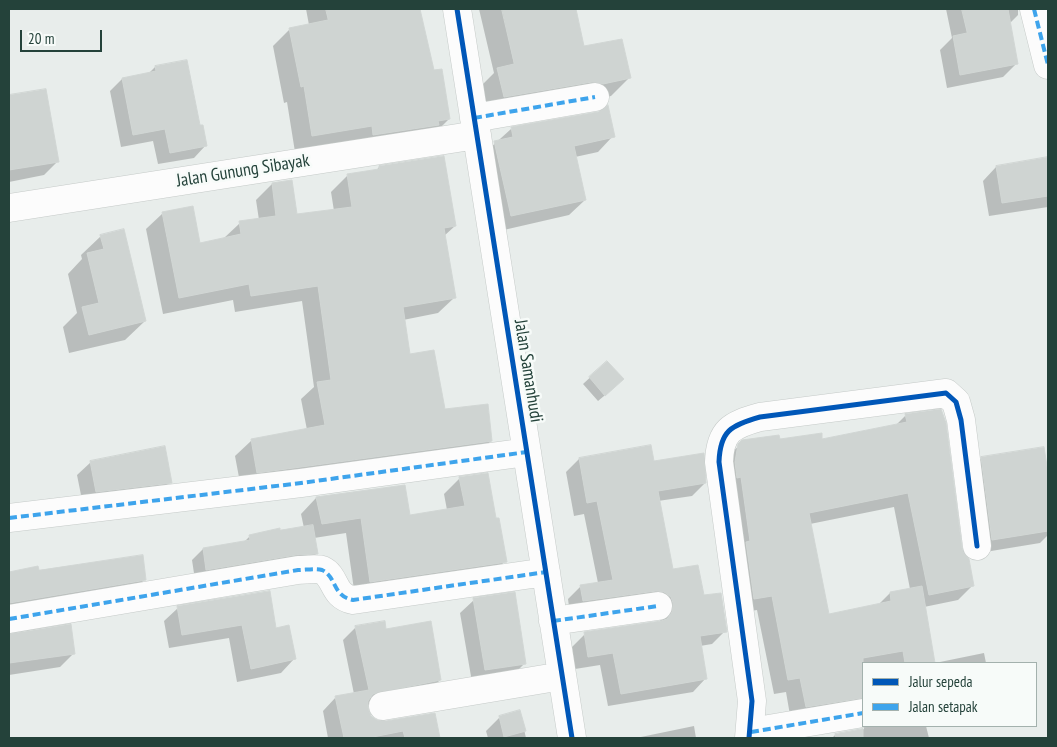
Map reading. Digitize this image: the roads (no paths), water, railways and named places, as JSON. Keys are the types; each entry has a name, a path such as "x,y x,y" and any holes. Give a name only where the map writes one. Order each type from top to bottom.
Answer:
{"street":[{"name":"Jalan Samanhudi","path":"457,9 572,738"},
{"path":"1034,9 1048,65"},
{"name":"Jalan Gunung Sibayak","path":"9,208 476,127 595,97"},
{"path":"862,713 750,735 752,701 719,462 720,446 726,432 741,422 760,417 946,393 956,402 961,420 977,546"},
{"path":"9,518 310,482 527,452"},
{"path":"9,618 298,570 320,569 327,573 336,591 346,599 353,600 546,572"},
{"path":"554,621 658,606"},
{"path":"383,706 562,676"}]}
